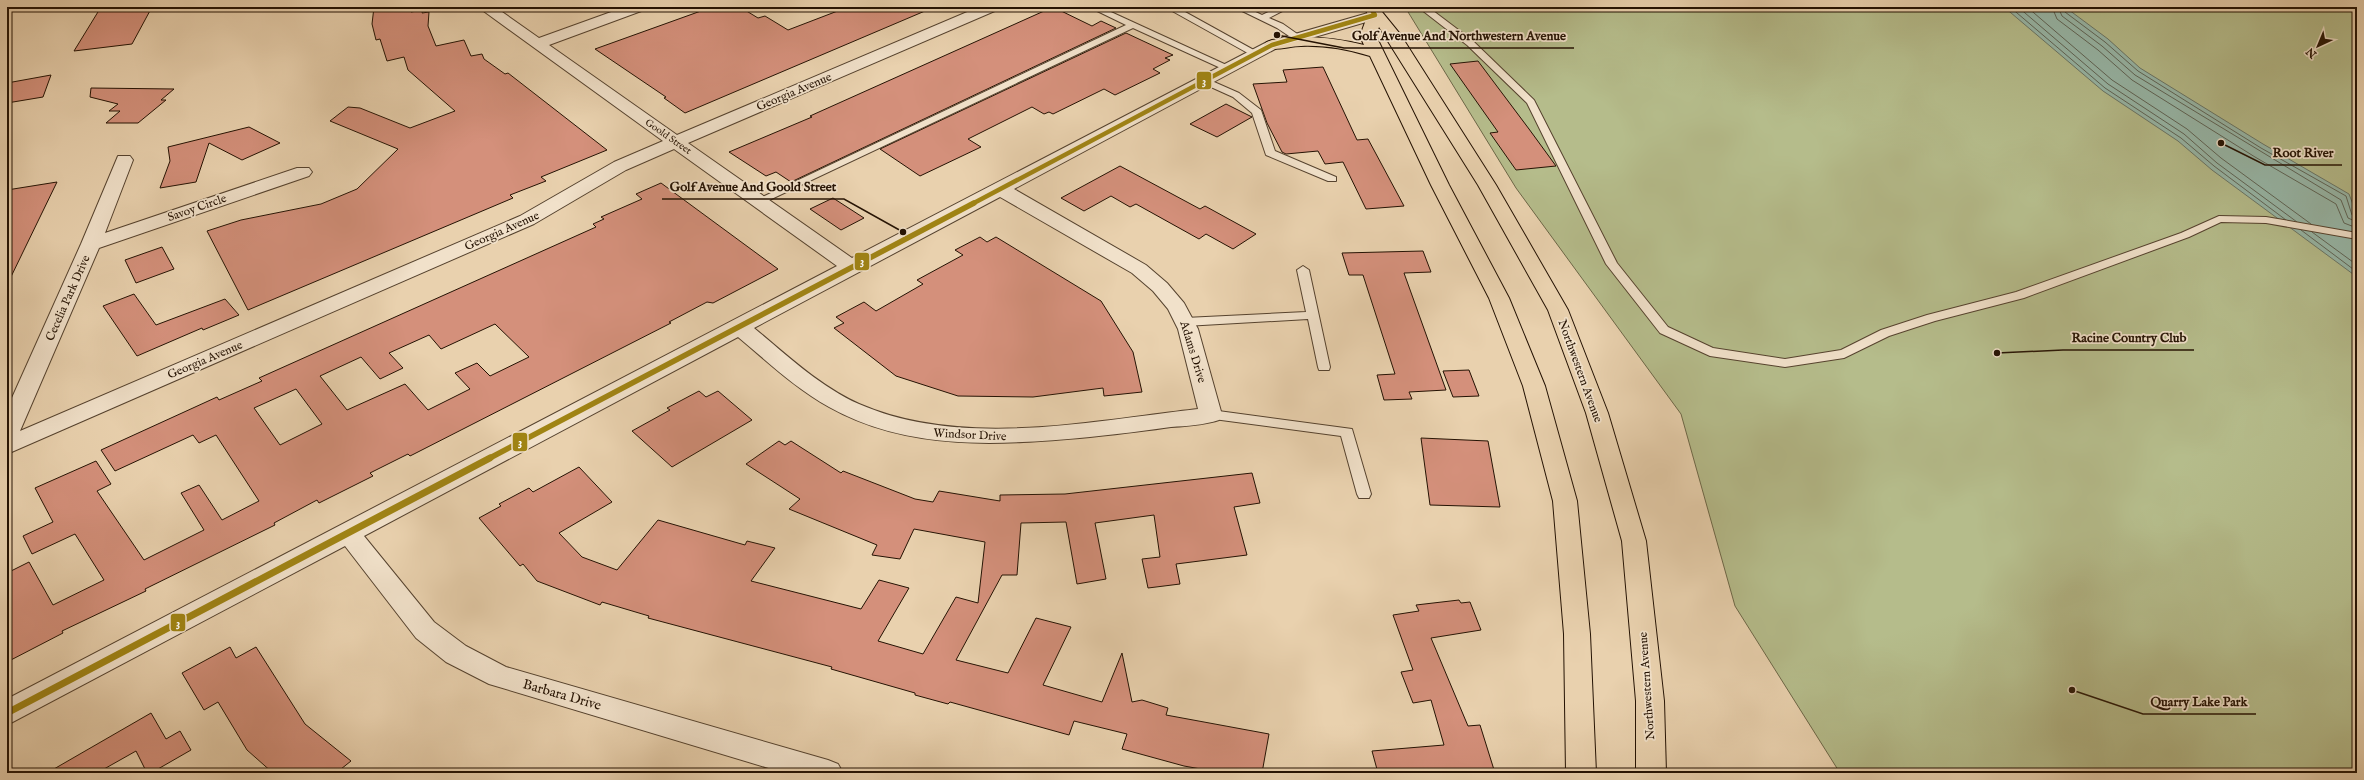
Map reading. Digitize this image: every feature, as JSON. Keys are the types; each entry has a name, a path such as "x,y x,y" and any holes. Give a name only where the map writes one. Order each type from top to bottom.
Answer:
{"main road":[{"path":"1373,11 1368,36 1440,185 1499,298 1534,386 1565,501 1577,634 1581,773"},
{"name":"Northwestern Avenue","path":"1373,11 1392,34 1487,185 1558,310 1597,413 1634,541 1650,701 1652,773"},
{"path":"1264,50 1292,41 1313,40 1349,46 1376,53"}],"street":[{"name":"Goold Street","path":"485,7 852,267"},
{"path":"537,44 639,7"},
{"name":"Georgia Avenue","path":"7,446 527,220 620,166 992,7"},
{"path":"7,713 1228,68 1264,50 1373,11"},
{"name":"Cecelia Park Drive","path":"7,434 92,244 124,160"},
{"name":"Savoy Circle","path":"92,244 303,172"},
{"name":"Adams Drive","path":"1000,189 1139,269 1160,286 1177,307 1184,322 1211,415"},
{"name":"Windsor Drive","path":"739,327 818,389 849,408 884,422 927,432 969,437 1013,437 1211,415"},
{"name":"Barbara Drive","path":"348,533 425,630 456,654 499,676 828,773"}],"lane":[{"path":"1093,7 1228,68"},
{"path":"1169,7 1264,50"},
{"path":"1238,7 1264,17 1298,38"},
{"path":"1264,17 1286,7"},
{"path":"1422,7 1470,43 1531,102 1612,264 1664,330 1710,352 1786,363 1844,354 1885,333 1930,318 2020,295 2185,235 2220,219 2266,220 2357,236"},
{"path":"759,201 1133,25"},
{"path":"1205,81 1236,95 1258,112 1270,153 1332,178"},
{"path":"1303,270 1324,367"},
{"path":"1184,322 1312,315"},
{"path":"1211,415 1347,432 1364,494"}],"green space":[{"path":"1405,7 2357,7 2357,773 1840,773 1735,606 1681,414 1516,188"}],"water":[{"path":"2004,7 2065,7 2108,39 2140,68 2263,144 2349,194 2357,215 2357,277 2212,170 2178,141 2103,91"}],"building":[{"path":"101,7 152,7 132,44 74,51"},
{"path":"374,7 412,7 411,12 423,10 422,13 429,12 428,26 436,46 464,40 471,56 482,54 484,59 505,74 508,73 607,150 541,177 546,181 510,195 513,198 248,310 207,231 241,220 321,204 357,189 398,149 330,121 348,107 360,108 410,128 455,111 408,70 404,57 387,61 380,39 376,40 372,24"},
{"path":"712,7 740,7 758,18 765,16 788,30 848,7 932,8 685,113 664,98 666,97 595,49"},
{"path":"1053,7 1092,26 1101,21 1116,28 791,182 776,172 766,176 729,152 812,117 810,116"},
{"path":"1126,33 1173,55 1165,58 1170,60 1153,69 1160,73 1115,95 1104,89 1053,114 1049,112 1044,114 1032,107 968,139 981,147 920,176 880,149"},
{"path":"1478,61 1556,166 1516,170 1490,133 1498,132 1450,64"},
{"path":"1323,67 1357,140 1368,139 1404,206 1366,209 1343,162 1325,164 1318,151 1286,154 1282,152 1267,123 1253,84 1287,82 1283,70"},
{"path":"51,75 43,97 7,103 7,83"},
{"path":"91,88 174,89 161,100 166,100 138,123 106,123 120,111 109,111 118,104 90,97"},
{"path":"1226,104 1252,117 1217,137 1190,124"},
{"path":"249,127 280,143 242,160 209,143 196,182 160,188 170,161 168,147"},
{"path":"1120,166 1200,209 1205,206 1256,234 1233,249 1206,234 1199,239 1136,204 1130,207 1111,196 1084,211 1061,198"},
{"path":"57,182 7,285 7,190"},
{"path":"661,183 778,269 713,303 707,302 669,322 671,323 410,456 408,454 370,473 373,476 319,503 317,500 274,523 275,525 145,589 146,591 62,631 63,633 7,662 7,573 29,562 53,605 104,580 75,534 32,554 23,536 53,522 35,488 96,461 111,484 97,491 144,560 204,530 181,493 199,485 222,520 259,501 216,435 199,443 193,435 115,471 101,450 217,397 219,400 262,381 259,378 596,227 593,224 604,219 601,217 642,199 636,194","holes":["495,324 529,357 490,376 477,363 455,373 470,389 428,410 405,384 347,410 320,376 361,357 380,379 403,368 389,353 429,335 441,349","296,389 322,424 280,445 254,408"]},
{"path":"833,198 864,218 841,230 810,209"},
{"path":"980,237 987,242 996,237 1101,301 1133,352 1142,392 1104,396 1103,388 1033,397 958,396 896,376 834,328 844,323 836,317 864,302 876,311 923,284 917,280 963,255 955,250"},
{"path":"162,247 174,269 136,283 125,260"},
{"path":"1423,251 1431,272 1404,273 1446,390 1409,392 1412,399 1384,400 1377,375 1395,374 1363,275 1349,275 1342,253"},
{"path":"134,294 156,325 225,299 239,315 203,330 202,328 137,356 103,306"},
{"path":"1469,370 1479,396 1453,397 1443,371"},
{"path":"699,391 706,397 718,391 752,420 672,467 632,431 670,410 667,408"},
{"path":"1421,438 1488,441 1500,507 1430,505"},
{"path":"779,441 785,445 791,441 841,473 843,471 915,499 933,502 939,491 1000,501 1000,495 1065,494 1252,473 1260,503 1234,507 1247,555 1176,564 1180,584 1148,588 1142,559 1160,557 1154,515 1095,523 1106,579 1077,584 1066,522 1021,523 1017,575 1002,575 956,660 1008,673 1036,618 1071,627 1043,685 1102,702 1122,653 1132,702 1142,700 1168,708 1166,715 1269,734 1262,773 1223,773 1184,766 1122,749 1127,734 1074,721 1069,735 950,702 948,704 915,695 915,693 831,669 832,667 648,618 649,616 602,602 600,605 537,581 523,564 520,566 479,518 501,506 499,504 529,488 533,492 579,467 612,502 559,533 582,557 617,570 658,520 745,545 747,541 775,548 751,581 861,609 879,580 909,588 878,641 923,654 956,597 978,603 985,542 914,529 900,559 872,555 877,545 789,509 800,499 746,464"},
{"path":"1459,600 1461,603 1470,602 1481,630 1431,638 1468,726 1480,725 1495,773 1378,773 1372,751 1444,745 1431,700 1413,703 1401,672 1413,670 1393,615 1419,611 1416,605"},
{"path":"230,647 236,658 256,647 305,724 351,761 336,773 273,773 247,750 218,702 204,710 182,673"},
{"path":"151,713 166,739 180,731 191,750 151,773 147,773 136,751 97,773 47,773"}],"transit line":[{"name":"3","path":"7,713 1272,45 1375,15 1370,7"}],"place":[{"name":"Golf Avenue And Northwestern Avenue","path":"1277,35"},
{"name":"Root River","path":"2221,143"},
{"name":"Golf Avenue And Goold Street","path":"903,232"},
{"name":"Racine Country Club","path":"1997,353"},
{"name":"Quarry Lake Park","path":"2072,690"}]}
